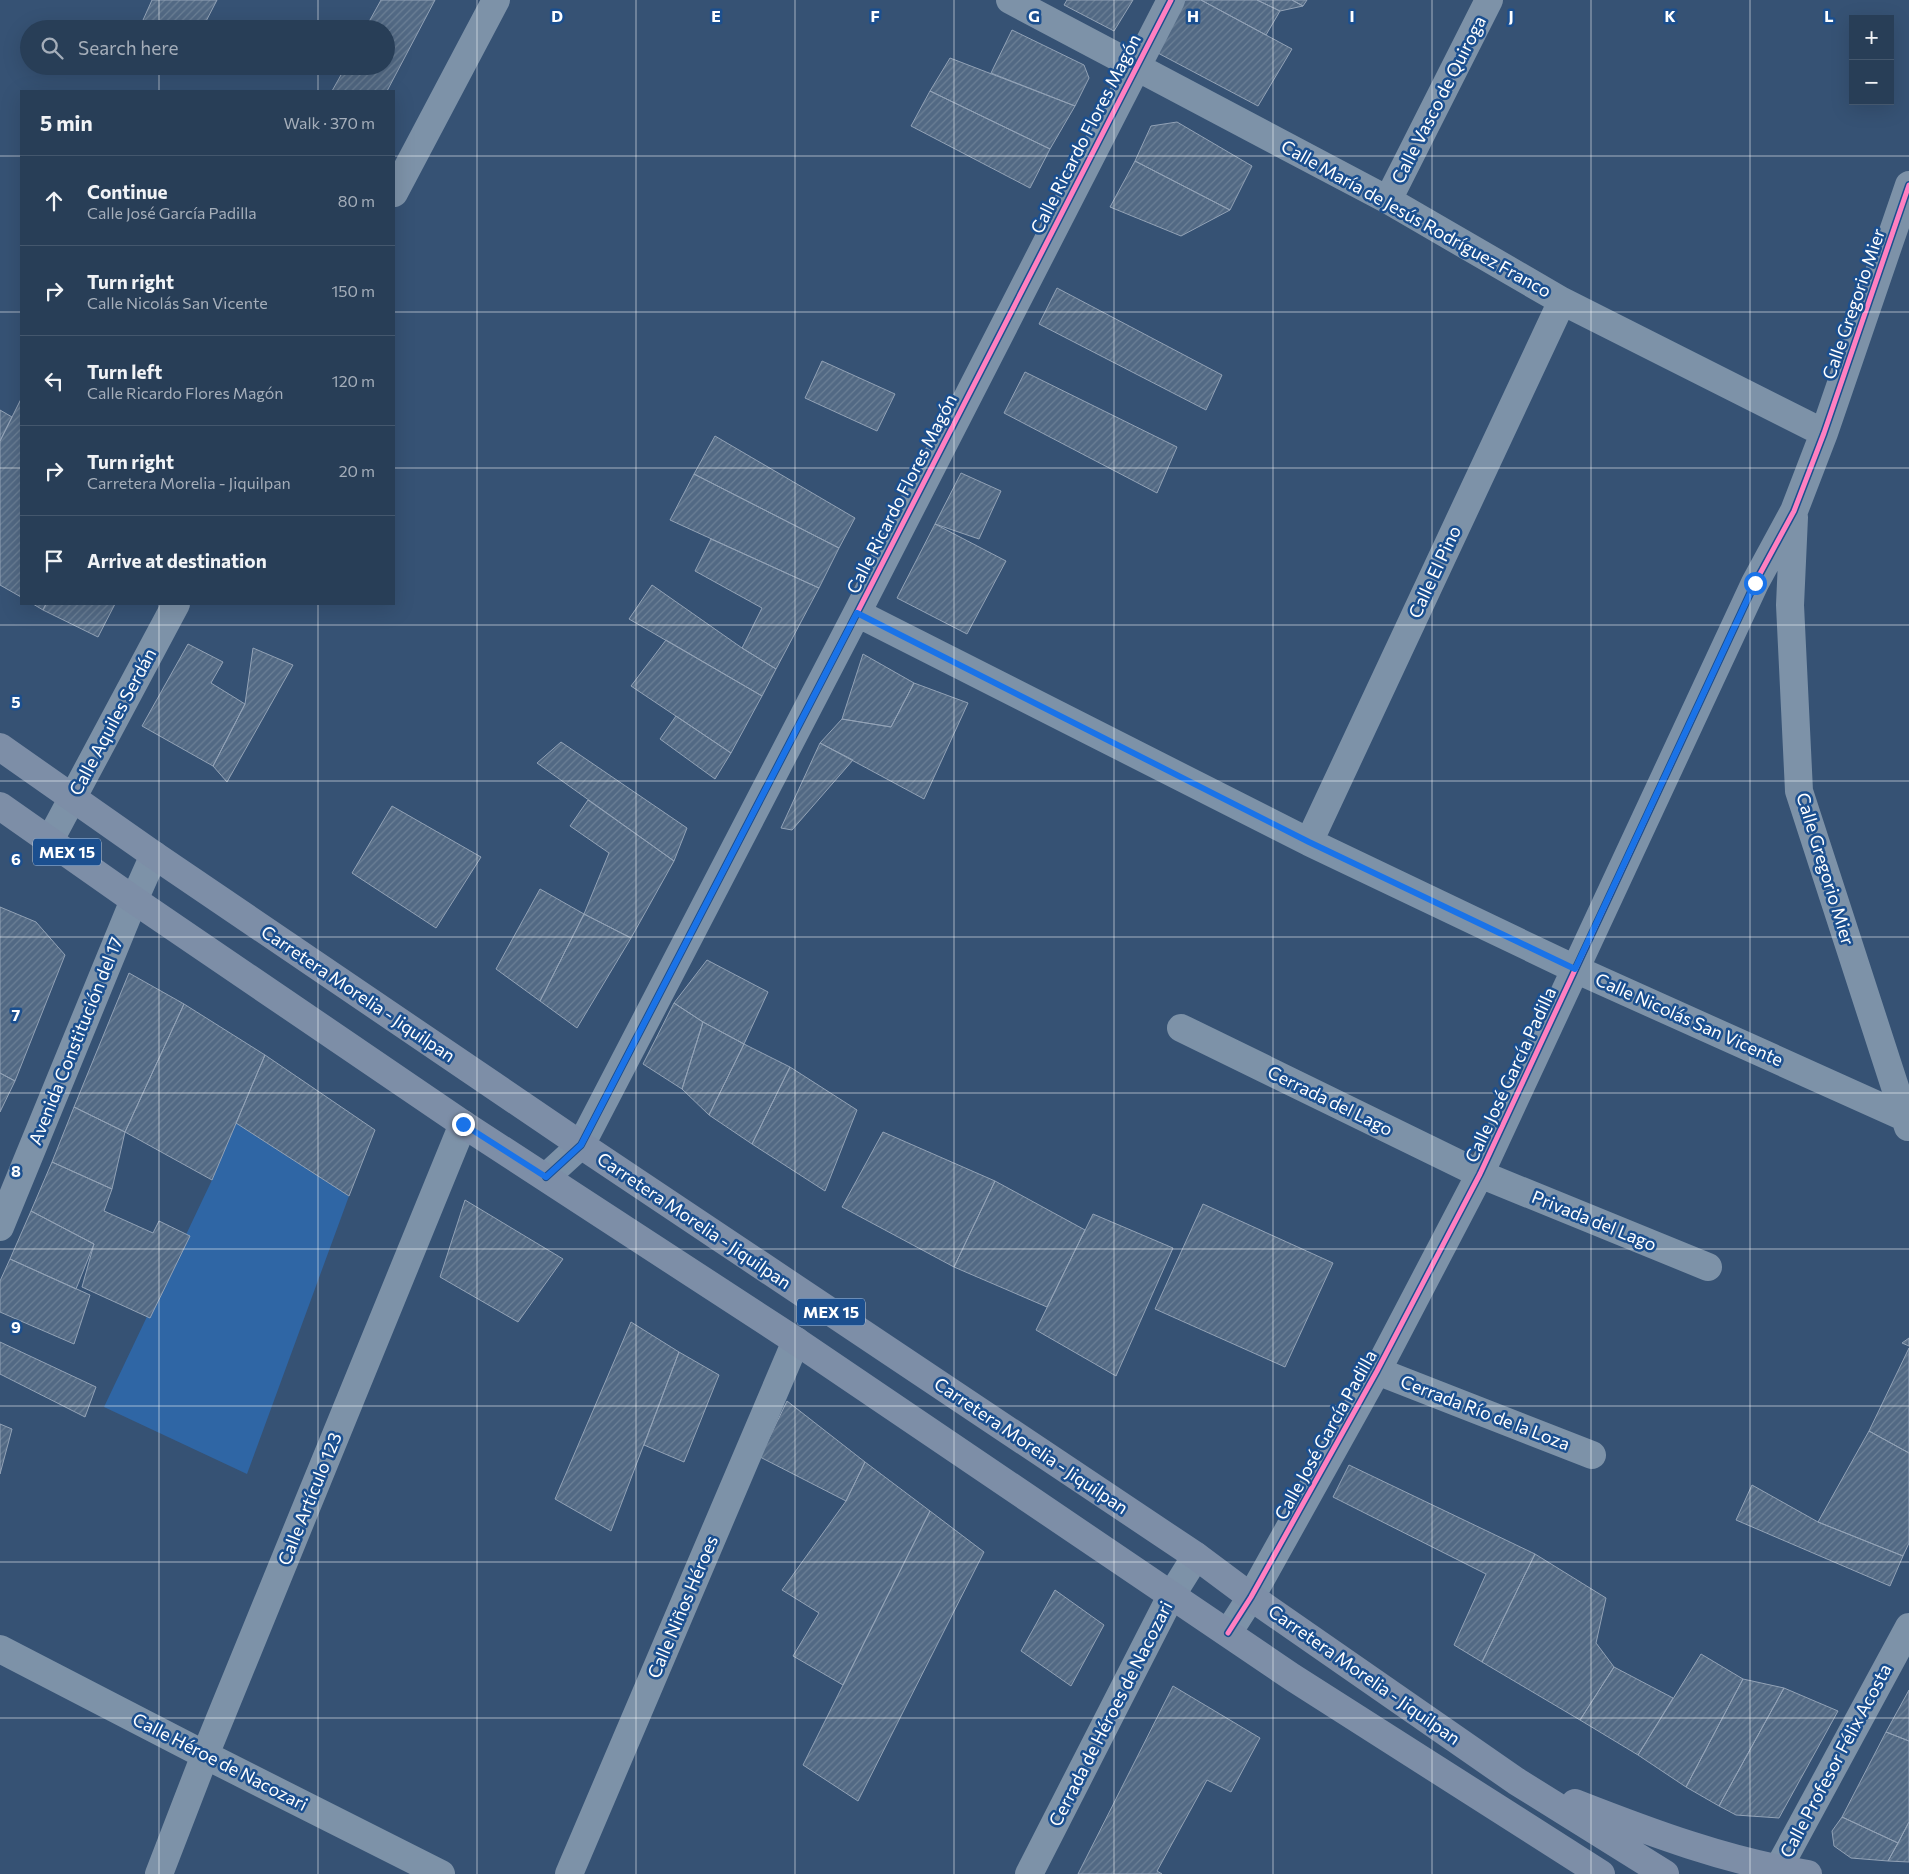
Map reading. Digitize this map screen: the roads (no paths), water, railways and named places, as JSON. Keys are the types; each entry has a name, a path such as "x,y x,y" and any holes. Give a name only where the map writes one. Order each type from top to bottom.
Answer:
{"main road":[{"name":"Carretera Morelia - Jiquilpan","path":"0,746 74,797 154,856 581,1145 1196,1556 1251,1597 1516,1781 1665,1874"},
{"name":"Carretera Morelia - Jiquilpan","path":"0,806 134,900 463,1124 796,1341 1292,1677 1594,1871"},
{"path":"1516,1781 1654,1834 1778,1869 1808,1874"}],"street":[{"path":"395,191 496,0"},
{"name":"Calle María de Jesús Rodríguez Franco","path":"1010,0 1135,68 1388,200 1562,301 1824,433"},
{"name":"Calle Ricardo Flores Magón","path":"546,1177 581,1145 857,613 1171,0"},
{"name":"Calle Vasco de Quiroga","path":"1388,200 1489,0"},
{"name":"Calle Gregorio Mier","path":"1824,433 1909,185"},
{"name":"Calle El Pino","path":"1309,842 1562,301"},
{"name":"Calle José García Padilla","path":"1228,1632 1251,1597 1378,1371 1480,1174 1755,583 1794,511 1824,433"},
{"name":"Calle Gregorio Mier","path":"1794,511 1790,605 1799,791 1906,1123"},
{"name":"Calle Aquiles Serdán","path":"50,840 175,605"},
{"name":"Calle Nicolás San Vicente","path":"857,613 1309,842 1575,969 1906,1123"},
{"name":"Avenida Constitución del 17","path":"0,1227 134,900 154,856"},
{"name":"Cerrada del Lago","path":"1181,1028 1480,1174"},
{"name":"Calle Artículo 123","path":"159,1874 205,1756 463,1124"},
{"name":"Privada del Lago","path":"1480,1174 1708,1267"},
{"name":"Calle Niños Héroes","path":"569,1874 796,1341"},
{"name":"Cerrada Río de la Loza","path":"1378,1371 1592,1455"},
{"name":"Cerrada de Héroes de Nacozari","path":"1029,1874 1171,1596 1196,1556"},
{"name":"Calle Profesor Félix Acosta","path":"1778,1869 1909,1627"},
{"name":"Calle Héroe de Nacozari","path":"0,1648 205,1756 441,1874"}]}
